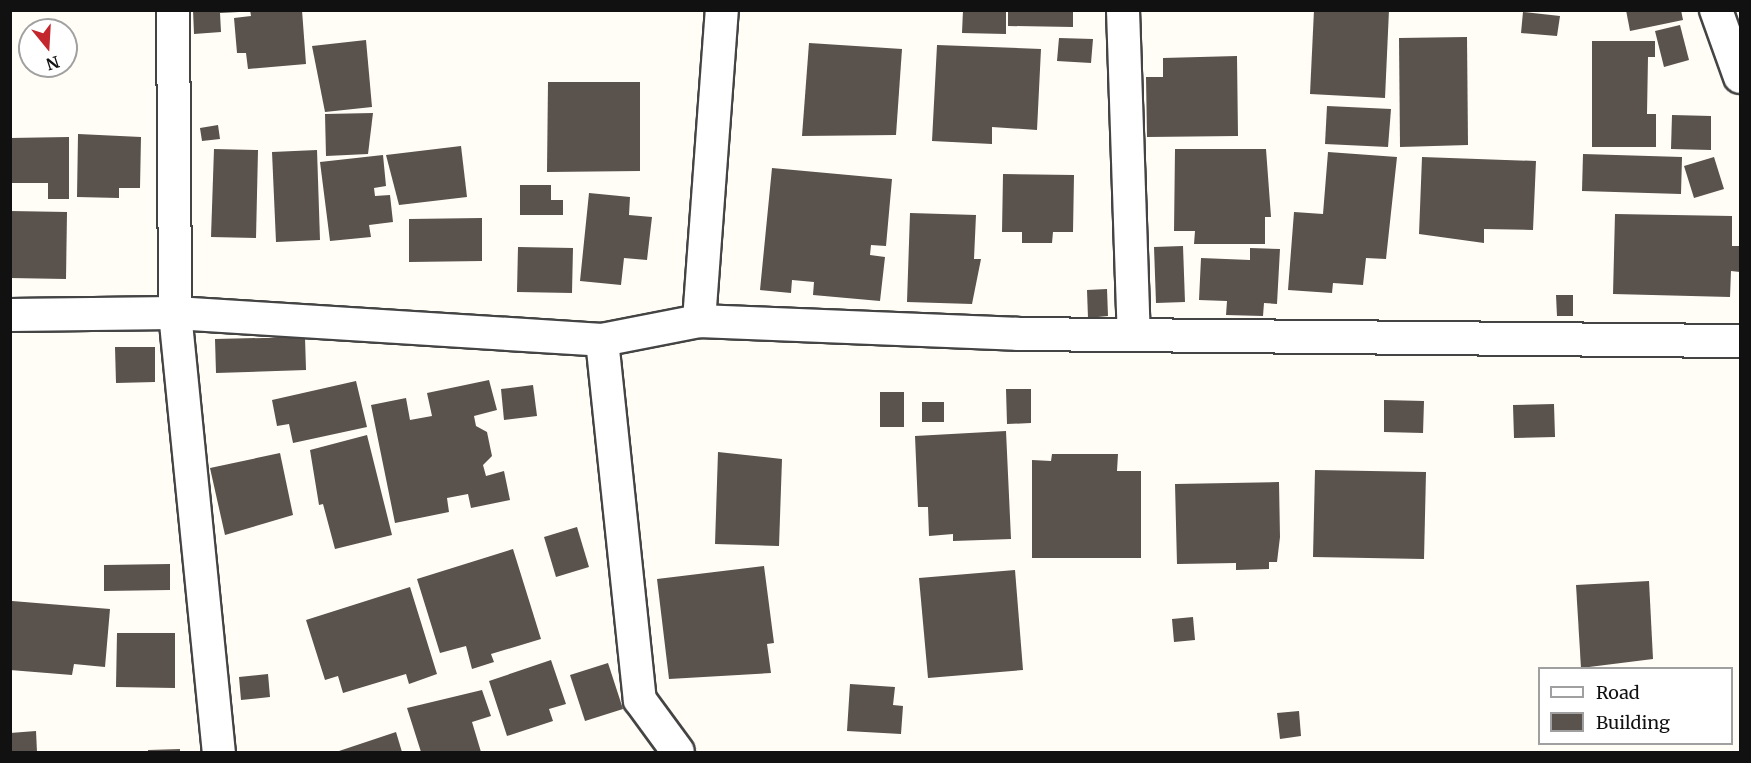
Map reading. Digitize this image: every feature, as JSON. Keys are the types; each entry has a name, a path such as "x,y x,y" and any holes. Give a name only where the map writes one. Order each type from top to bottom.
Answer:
{"street":[{"path":"173,10 175,313 219,753"},
{"path":"699,321 722,10"},
{"path":"1122,10 1134,335"},
{"path":"1716,10 1740,77"},
{"path":"10,315 175,313 602,340 699,321 1134,335 1740,341"},
{"path":"602,340 640,700 678,753"}],"building":[{"path":"193,10 239,10 239,12 220,13 221,32 194,34"},
{"path":"250,10 302,10 306,64 248,69 246,53 237,53 234,18 251,16"},
{"path":"963,10 1006,10 1006,34 962,33"},
{"path":"1008,10 1073,10 1073,27 1008,26"},
{"path":"1314,10 1389,10 1385,98 1310,94"},
{"path":"1626,10 1681,10 1683,20 1630,31"},
{"path":"1523,12 1560,16 1557,36 1521,33"},
{"path":"1680,25 1689,60 1664,67 1655,31"},
{"path":"1467,37 1468,145 1400,147 1399,38"},
{"path":"1059,38 1093,39 1091,63 1057,61"},
{"path":"366,40 372,107 325,112 312,46"},
{"path":"1592,41 1655,41 1655,57 1648,57 1647,114 1656,114 1656,147 1592,147"},
{"path":"809,43 902,49 896,135 802,136"},
{"path":"937,45 1041,49 1037,130 992,127 992,144 932,141"},
{"path":"1237,56 1238,136 1147,137 1146,77 1163,77 1163,58"},
{"path":"548,82 640,82 640,171 547,172"},
{"path":"1327,106 1391,109 1388,147 1325,144"},
{"path":"373,113 368,154 326,156 325,114"},
{"path":"1672,115 1711,116 1711,150 1671,149"},
{"path":"218,125 220,139 202,141 200,128"},
{"path":"78,134 141,137 140,188 119,188 119,198 77,197"},
{"path":"69,137 69,199 48,199 48,183 10,183 10,138"},
{"path":"461,146 467,197 399,205 386,155"},
{"path":"214,149 258,150 256,238 211,237"},
{"path":"1175,149 1266,149 1271,217 1265,217 1265,244 1194,244 1195,231 1174,231"},
{"path":"317,150 320,240 276,242 272,152"},
{"path":"1328,152 1397,157 1386,259 1366,258 1363,285 1333,283 1332,293 1288,290 1294,212 1323,214"},
{"path":"1583,154 1682,157 1681,194 1582,191"},
{"path":"383,155 386,186 374,188 375,196 390,195 393,222 369,225 371,237 330,241 320,162"},
{"path":"1422,157 1536,161 1533,230 1484,229 1484,243 1419,234"},
{"path":"1714,157 1724,189 1694,198 1684,166"},
{"path":"772,168 892,179 886,246 871,245 870,255 885,257 880,301 813,295 814,282 792,280 791,293 760,290"},
{"path":"1003,174 1074,175 1073,232 1053,232 1052,243 1022,243 1022,232 1002,232"},
{"path":"520,185 551,185 551,200 563,200 563,215 520,215"},
{"path":"589,193 630,197 629,215 652,217 647,260 624,258 621,285 580,281"},
{"path":"10,211 67,212 66,279 10,278"},
{"path":"910,213 976,215 974,259 981,259 972,304 907,302"},
{"path":"1615,214 1732,216 1732,246 1740,246 1740,272 1731,271 1730,297 1613,294"},
{"path":"482,218 482,261 409,262 409,219"},
{"path":"1183,246 1185,302 1156,303 1154,247"},
{"path":"518,247 573,248 572,293 517,292"},
{"path":"1250,248 1280,249 1277,304 1264,303 1263,316 1226,315 1227,301 1199,300 1201,258 1250,260"},
{"path":"1107,289 1108,316 1088,318 1087,290"},
{"path":"1556,295 1573,295 1573,316 1557,316"},
{"path":"305,337 306,370 216,373 215,339"},
{"path":"115,347 155,347 155,382 116,383"},
{"path":"489,380 497,410 474,416 476,426 487,432 492,456 483,465 486,476 504,471 510,500 471,508 468,494 447,498 449,512 395,523 371,405 406,398 410,420 432,416 427,393"},
{"path":"356,381 367,427 293,443 289,424 277,426 272,400"},
{"path":"533,385 537,416 504,420 501,389"},
{"path":"1006,389 1031,389 1031,423 1007,424"},
{"path":"880,392 904,392 904,427 880,427"},
{"path":"1384,400 1424,401 1423,433 1384,432"},
{"path":"922,402 944,402 944,422 922,422"},
{"path":"1554,404 1555,437 1514,438 1513,405"},
{"path":"1006,431 1011,539 953,541 953,534 929,536 928,507 918,507 915,436"},
{"path":"367,435 392,535 335,549 323,504 319,505 310,450"},
{"path":"718,452 782,459 779,546 715,544"},
{"path":"280,453 293,515 225,535 210,468"},
{"path":"1052,454 1118,454 1117,471 1141,471 1141,558 1032,558 1032,460 1051,461"},
{"path":"1315,470 1426,472 1424,559 1313,557"},
{"path":"1279,482 1280,537 1277,562 1269,562 1269,569 1236,570 1236,563 1177,564 1175,484"},
{"path":"577,527 589,567 556,577 544,537"},
{"path":"513,549 541,639 491,654 494,662 472,669 466,646 440,653 417,579"},
{"path":"170,564 170,590 104,591 104,565"},
{"path":"764,566 774,643 767,644 771,673 669,679 657,579"},
{"path":"1015,570 1023,670 928,678 919,578"},
{"path":"1649,581 1653,659 1581,667 1576,585"},
{"path":"410,587 437,674 409,684 406,674 343,693 338,676 325,680 306,620"},
{"path":"12,601 110,609 105,667 74,664 72,675 10,670"},
{"path":"1193,617 1195,640 1174,642 1172,619"},
{"path":"117,633 175,633 175,688 116,687"},
{"path":"551,660 566,704 549,709 553,721 507,736 489,681"},
{"path":"608,663 623,709 585,721 570,675"},
{"path":"268,674 270,697 241,700 239,677"},
{"path":"850,684 895,687 893,705 903,706 901,734 847,731"},
{"path":"482,690 491,716 472,722 481,752 421,752 407,708"},
{"path":"1299,711 1301,736 1280,739 1277,713"},
{"path":"36,731 37,752 10,752 10,733"},
{"path":"396,732 402,752 336,752"},
{"path":"180,749 180,752 148,752 148,750"}]}
